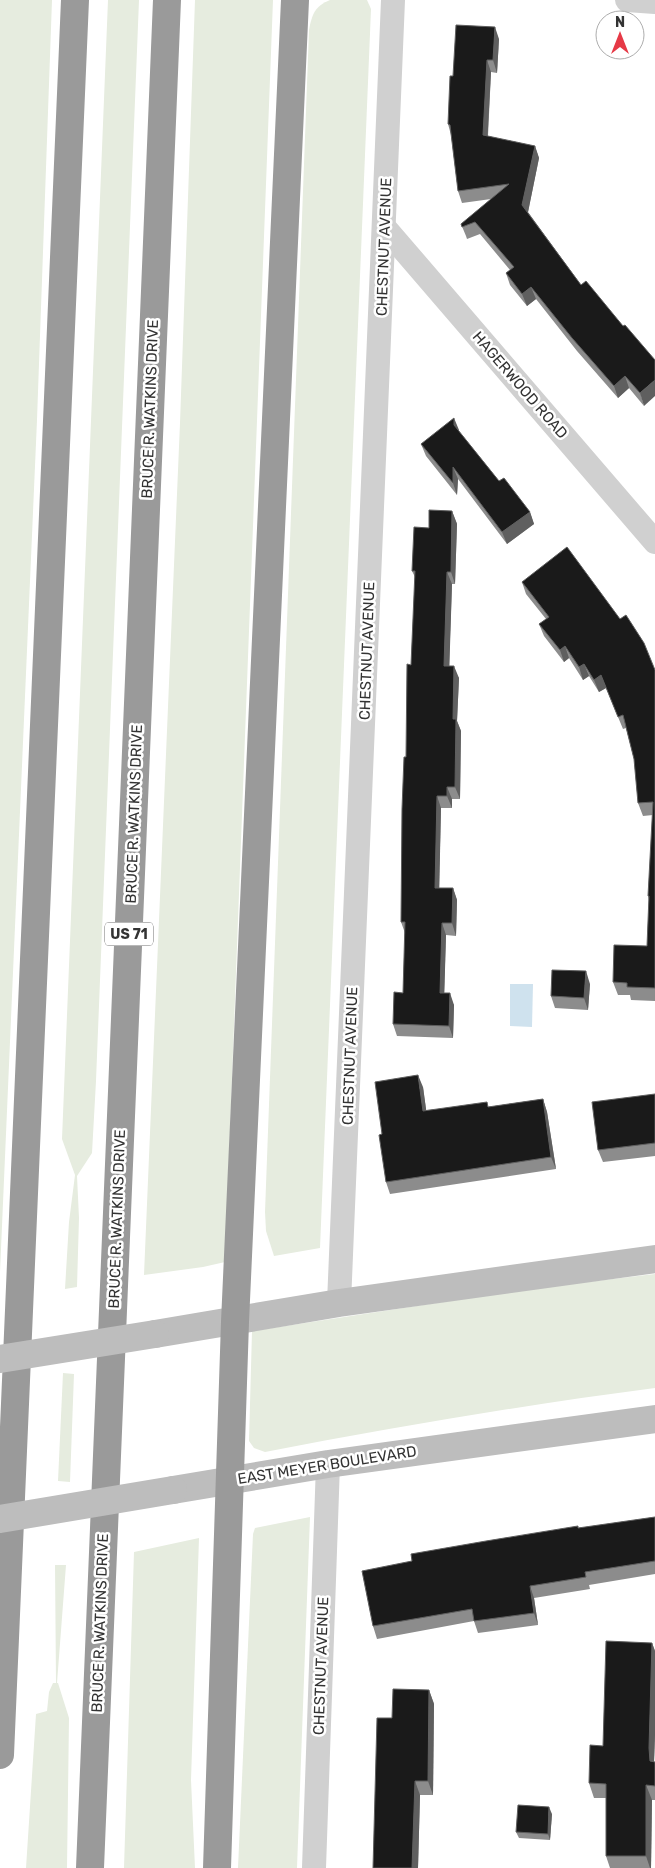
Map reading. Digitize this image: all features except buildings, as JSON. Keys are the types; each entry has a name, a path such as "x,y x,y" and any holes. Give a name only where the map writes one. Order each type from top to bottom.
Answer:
{"highway":[{"path":"0,1755 75,0"},
{"name":"BRUCE R. WATKINS DRIVE","path":"90,1868 167,0"},
{"path":"216,1868 228,1480 295,0"}],"main road":[{"path":"0,1359 235,1322 339,1303 655,1258"},
{"name":"EAST MEYER BOULEVARD","path":"0,1519 328,1464 655,1419"}],"street":[{"name":"CHESTNUT AVENUE","path":"339,1303 393,0"},
{"path":"626,0 655,2"},
{"name":"HAGERWOOD ROAD","path":"385,228 655,542"},
{"name":"CHESTNUT AVENUE","path":"314,1868 328,1464"}],"shaded area":[{"path":"0,0 52,0 37,420 0,1272"},
{"path":"108,0 139,0 92,1153 77,1176 79,1218 77,1287 65,1289 69,1222 75,1175 62,1139"},
{"path":"195,0 273,0 225,1262 144,1275 180,423"},
{"path":"330,0 367,0 371,9 320,1248 274,1256 266,1231 265,1212 309,30 315,11"},
{"path":"655,1274 655,1388 460,1417 265,1452 254,1448 249,1441 252,1331 528,1289"},
{"path":"63,1373 74,1374 70,1482 58,1481"},
{"path":"310,1517 297,1868 238,1868 253,1534 255,1528"},
{"path":"199,1538 191,1780 195,1868 124,1868 134,1552"},
{"path":"55,1565 66,1565 57,1683 69,1718 67,1868 26,1868 36,1714 47,1711 49,1692 53,1683 56,1683"}],"water":[{"path":"510,984 533,984 532,1027 510,1026"}]}
